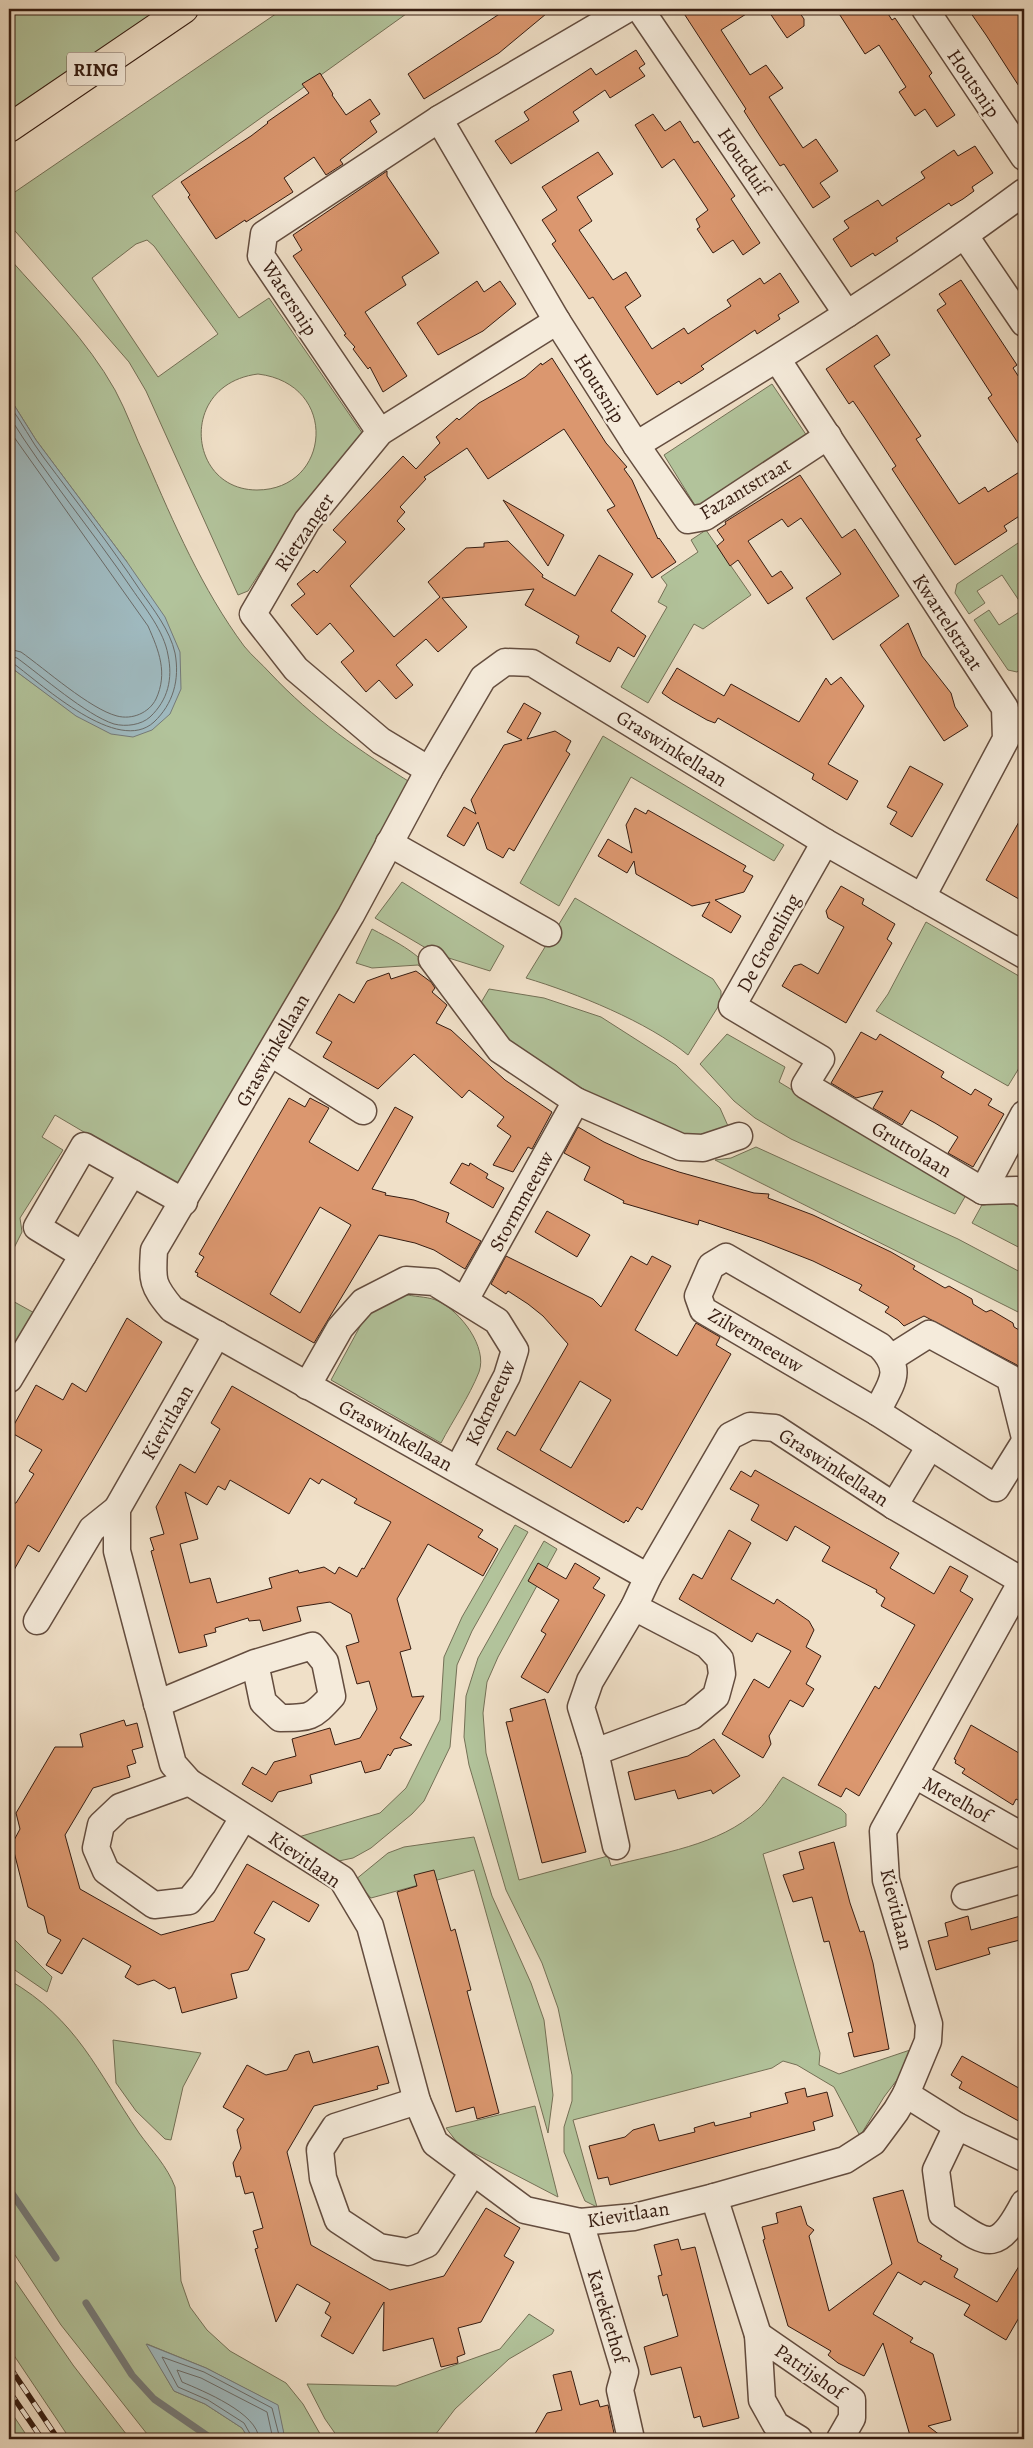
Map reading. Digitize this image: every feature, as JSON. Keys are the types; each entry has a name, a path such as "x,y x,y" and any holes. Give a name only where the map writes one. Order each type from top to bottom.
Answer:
{"main road":[{"name":"RING","path":"9,128 184,9"}],"street":[{"path":"439,119 627,9"},
{"name":"Houtduif","path":"640,9 847,314"},
{"name":"Houtsnip","path":"925,9 1024,157"},
{"name":"Houtsnip","path":"439,119 557,321 636,446 778,359 847,314 965,236 1024,192"},
{"name":"Watersnip","path":"380,432 261,256 264,234 439,119"},
{"path":"965,236 1024,321"},
{"name":"Rietzanger","path":"429,770 382,741 296,669 253,614 306,521 380,432 557,321"},
{"name":"Kwartelstraat","path":"778,359 1005,708 1006,739 922,897"},
{"name":"Fazantstraat","path":"636,446 688,520 705,517 828,436"},
{"name":"Graswinkellaan","path":"1023,1581 894,1506 775,1428 750,1426 730,1436 648,1577 172,1309 159,1293 152,1278 154,1250 184,1202 351,915 429,770 483,678 505,662 532,663 825,842 1024,955"},
{"name":"De Groenling","path":"805,1084 821,1059 732,1006 825,842"},
{"path":"389,844 548,933"},
{"path":"432,959 500,1050 576,1102 682,1147 703,1148 739,1136"},
{"path":"270,1053 364,1110"},
{"name":"Gruttolaan","path":"805,1084 983,1191"},
{"name":"Stormmeeuw","path":"465,1300 576,1102"},
{"path":"1024,1114 983,1191 1017,1190 1024,1194"},
{"path":"83,1256 37,1227 84,1146 184,1202"},
{"path":"9,1379 132,1173"},
{"name":"Zilvermeeuw","path":"891,1358 880,1346 726,1257 711,1266 698,1296 703,1310 877,1412 996,1488 1024,1443"},
{"name":"Kokmeeuw","path":"307,1386 340,1328 363,1302 406,1280 434,1282 497,1321 515,1350 507,1376 458,1469"},
{"name":"Kievitlaan","path":"37,1621 92,1529 116,1509 216,1334"},
{"path":"877,1412 895,1374 891,1358 929,1334 1010,1378 1024,1434"},
{"path":"894,1506 930,1446"},
{"name":"Kievitlaan","path":"116,1509 117,1551 173,1764 189,1782 342,1879 370,1926 417,2102 435,2143 525,2210 580,2222 634,2217 714,2197 845,2160 873,2142 906,2094 928,2041 929,2024 886,1880 883,1830 1023,1581"},
{"path":"616,1846 595,1752 581,1707 590,1681 634,1607 648,1577"},
{"path":"595,1752 692,1716 716,1696 722,1674 720,1659 707,1645 634,1607"},
{"path":"157,1704 254,1664"},
{"name":"Merelhof","path":"915,1775 1024,1837"},
{"path":"189,1782 120,1807 101,1824 96,1848 106,1871 154,1905 189,1901 203,1884 244,1818"},
{"path":"965,1896 1024,1879"},
{"path":"906,2094 957,2126 1024,2158"},
{"path":"417,2102 336,2126 320,2150 323,2178 338,2220 379,2247 408,2252 427,2244 473,2172"},
{"path":"957,2126 936,2170 942,2214 981,2240 998,2239 1011,2228 1024,2203"},
{"name":"Patrijshof","path":"714,2197 758,2335 762,2400 776,2425 799,2439"},
{"name":"Karekiethof","path":"580,2222 625,2372 620,2390 631,2439"},
{"name":"Patrijshof","path":"758,2335 852,2400 852,2418 840,2439"}],"green space":[{"path":"9,9 161,9 9,114"},
{"path":"283,9 413,9 152,196 239,318 269,298 365,437 297,515 248,591 238,595 146,391 129,362 9,224 9,196","holes":["147,240 154,246 218,334 158,377 92,278 136,244","258,374 285,382 303,396 313,415 316,436 311,456 300,473 282,485 257,490 234,485 216,473 205,456 201,436 204,415 214,396 232,382"]},
{"path":"9,258 79,337 115,390 190,556 215,602 244,646 286,689 320,719 356,747 413,784 179,1188 55,1115 42,1137 63,1150 20,1218 22,1232 9,1258 9,666 76,715 127,562 36,440 9,397"},
{"path":"772,384 809,439 705,509 696,507 664,455"},
{"path":"706,530 751,595 703,629 694,624 648,703 621,687 667,607 658,602 667,585 661,577 698,552 691,540"},
{"path":"1024,539 1024,608 1002,575 977,591 985,603 969,614 955,593 957,584"},
{"path":"1024,609 1024,667 1017,672 1008,670 974,620 989,610 999,625"},
{"path":"603,736 784,845 774,861 631,777 559,906 520,883"},
{"path":"402,882 504,946 490,971 436,954 375,918"},
{"path":"575,898 713,979 721,991 721,1002 688,1055 653,1031 611,1010 589,1000 526,978"},
{"path":"926,922 1024,979 1024,1060 1008,1086 876,1011 888,994"},
{"path":"372,929 413,953 429,967 446,987 418,965 372,968 356,963"},
{"path":"489,989 544,998 601,1017 676,1065 720,1108 732,1135 701,1141 580,1091 516,1049 479,1006"},
{"path":"727,1034 785,1067 779,1082 966,1195 955,1214 791,1139 755,1118 734,1101 700,1064"},
{"path":"756,1147 958,1239 1024,1274 1024,1315 715,1160 731,1158"},
{"path":"1016,1201 1024,1206 1024,1250 972,1223 983,1203"},
{"path":"408,1295 438,1301 455,1313 470,1331 476,1341 479,1352 481,1362 479,1372 441,1443 331,1380 370,1308 395,1297"},
{"path":"9,1299 38,1315 9,1363"},
{"path":"515,1525 528,1532 472,1631 457,1665 450,1747 424,1801 412,1814 371,1848 353,1858 334,1862 295,1838 380,1813 406,1788 440,1720 444,1657 462,1617"},
{"path":"544,1541 557,1549 498,1657 487,1682 483,1713 486,1753 519,1880 608,1856 611,1866 688,1847 707,1840 742,1822 758,1810 783,1777 841,1809 846,1814 846,1826 763,1854 820,2053 819,2065 839,2074 913,2049 909,2064 884,2097 860,2136 834,2087 797,2065 783,2061 772,2068 573,2120 597,2207 585,2201 564,2152 564,2127 572,2101 572,2075 558,2008 542,1963 506,1890 469,1765 464,1737 466,1696 478,1658"},
{"path":"474,1837 492,1896 531,1983 544,2020 553,2095 548,2133 474,1870 371,1898 355,1880 388,1853 404,1847"},
{"path":"9,1934 52,1977 47,1992 9,1966"},
{"path":"9,1980 32,1995 69,2029 84,2048 139,2133 168,2172 175,2187 181,2281 190,2307 207,2330 230,2351 286,2383 303,2404 323,2439 285,2439 277,2405 206,2368 147,2344 174,2391 205,2404 242,2428 249,2439 151,2439 61,2325 9,2246"},
{"path":"113,2040 201,2053 183,2087 171,2140 165,2139 136,2111 116,2083"},
{"path":"535,2106 558,2197 460,2146 446,2128"},
{"path":"9,2272 73,2365 130,2439 70,2439 9,2348"},
{"path":"529,2314 554,2330 552,2334 509,2359 455,2409 432,2439 339,2439 325,2419 307,2384 396,2386 500,2349"},
{"path":"9,2409 29,2439 9,2439"}],"water":[{"path":"9,397 36,440 127,562 165,617 180,652 181,689 170,714 152,730 133,737 111,734 76,716 9,666"},
{"path":"146,2344 206,2368 278,2405 285,2439 249,2439 242,2428 205,2404 174,2391"}],"building":[{"path":"507,9 552,9 499,53 424,99 408,74"},
{"path":"681,9 754,9 721,30 750,75 766,65 783,88 769,97 803,148 816,139 838,171 820,183 830,197 813,208 784,164 780,166 760,136 744,111 746,109"},
{"path":"767,9 797,9 804,19 804,26 787,38"},
{"path":"836,9 885,9 892,20 895,18 932,73 929,76 955,115 937,127 925,109 915,116 899,92 906,87 879,45 865,54"},
{"path":"968,9 1024,9 1024,94 986,35"},
{"path":"636,50 645,64 639,68 645,76 610,98 605,90 573,112 579,121 511,164 495,141 529,120 524,112 591,68 596,75"},
{"path":"320,73 346,115 370,99 380,114 370,121 377,132 340,160 343,164 326,175 314,157 284,178 293,192 216,239 188,197 190,195 181,182 251,136 267,122 309,93 302,84"},
{"path":"653,114 665,131 680,121 694,143 698,141 735,196 731,199 760,243 743,255 733,240 713,253 697,229 700,227 696,219 708,210 674,159 662,168 635,125"},
{"path":"975,146 993,173 972,187 974,191 963,199 951,206 949,203 896,238 898,241 875,256 873,253 851,267 833,239 849,228 844,221 878,200 882,206 925,178 921,172 954,150 958,156"},
{"path":"598,152 613,174 577,197 592,221 579,230 613,280 626,272 641,296 625,307 652,349 684,328 688,334 731,306 727,300 760,278 764,284 780,273 799,302 778,315 780,319 757,334 755,330 701,366 704,369 681,384 679,381 657,395 593,297 589,299 552,244 556,241 542,220 557,210 542,187"},
{"path":"387,171 387,176 439,253 402,277 406,285 365,312 407,376 383,392 370,367 368,369 353,349 355,347 344,335 346,334 293,256 302,250 293,235"},
{"path":"961,280 1017,365 1013,368 1024,385 1024,452 988,398 992,395 937,310 946,304 939,294"},
{"path":"477,281 484,292 500,281 516,304 483,331 438,355 417,323"},
{"path":"877,335 890,355 874,366 921,436 916,439 959,504 985,487 988,492 1024,469 1024,513 1004,526 1007,531 955,565 892,469 896,466 864,417 853,401 849,404 826,369"},
{"path":"552,358 606,443 627,467 624,469 632,480 658,539 676,562 652,578 607,510 615,506 564,429 488,479 467,448 424,477 426,479 400,507 405,512 397,521 405,529 350,586 394,637 440,597 428,582 466,548 484,547 484,543 508,541 543,575 542,577 575,596 599,555 633,574 611,611 646,636 634,657 618,647 610,662 576,643 579,636 525,605 534,589 442,598 467,627 438,652 426,639 396,665 413,685 396,699 379,680 366,692 341,662 354,651 330,623 317,635 291,605 305,594 297,584 314,570 317,573 346,542 333,530 403,456 416,469 440,443 436,437 457,418 459,420 479,403 525,377 541,363 542,365"},
{"path":"800,475 842,538 855,529 899,596 833,640 806,598 841,574 801,518 788,527 782,519 748,541 772,577 781,571 793,588 768,604 738,560 730,566 717,546 724,540 717,530 726,524 725,522"},
{"path":"503,500 564,535 548,566"},
{"path":"908,623 922,656 951,693 955,707 968,726 944,741 880,645"},
{"path":"677,668 724,696 731,684 799,722 826,678 831,685 841,677 864,706 828,764 858,781 847,800 812,779 814,774 718,718 715,723 707,720 662,693"},
{"path":"524,703 541,713 527,739 555,731 571,741 566,751 570,754 514,851 509,848 503,858 487,849 478,822 464,846 447,836 464,807 476,814 471,800 504,745 522,740 507,732"},
{"path":"910,766 943,784 912,837 890,824 897,812 887,807"},
{"path":"635,808 646,814 648,810 746,866 743,871 753,876 744,892 715,900 741,916 731,933 702,916 710,902 692,906 636,874 634,861 627,873 598,856 608,839 632,853 626,825"},
{"path":"1024,813 1024,902 986,880"},
{"path":"841,886 864,899 862,904 895,924 887,939 892,943 846,1023 782,986 794,966 801,964 818,974 844,927 828,918 826,911"},
{"path":"416,971 431,982 435,988 432,992 447,1005 436,1023 451,1030 505,1080 552,1112 532,1149 528,1147 513,1172 493,1165 511,1136 497,1126 504,1117 469,1090 462,1098 414,1054 378,1089 323,1057 332,1042 316,1033 339,994 354,1003 367,981 389,973 391,979"},
{"path":"861,1032 876,1040 880,1034 944,1072 941,1077 971,1095 975,1089 992,1099 988,1105 1004,1114 973,1167 948,1153 958,1137 935,1123 911,1110 902,1125 873,1108 883,1091 856,1098 831,1083"},
{"path":"289,1098 305,1107 310,1098 329,1108 309,1142 358,1171 395,1107 413,1117 372,1189 386,1193 385,1195 414,1200 449,1213 446,1222 481,1241 465,1269 434,1250 415,1243 379,1235 314,1343 197,1276 198,1273 195,1272 204,1257 199,1254","holes":["320,1207 351,1225 300,1313 270,1294"]},
{"path":"578,1127 604,1142 641,1159 754,1193 769,1194 768,1198 813,1215 891,1252 915,1266 913,1269 945,1288 949,1286 972,1299 973,1304 986,1312 991,1310 1013,1323 1014,1327 1024,1333 1024,1374 1017,1365 924,1316 904,1326 885,1312 889,1307 859,1290 862,1285 813,1261 762,1241 699,1220 698,1225 623,1203 624,1201 584,1180 590,1167 564,1153"},
{"path":"462,1163 469,1166 470,1163 488,1174 486,1178 504,1188 493,1208 450,1183"},
{"path":"547,1211 590,1235 577,1257 535,1232"},
{"path":"506,1256 593,1299 601,1307 631,1256 647,1265 652,1256 671,1266 635,1330 677,1356 696,1323 720,1337 716,1345 731,1354 642,1510 637,1507 628,1522 626,1520 624,1523 497,1449 507,1431 515,1436 568,1344 543,1316 528,1304 508,1291 506,1294 491,1284","holes":["580,1381 611,1400 571,1468 540,1450"]},
{"path":"127,1318 162,1342 39,1552 28,1545 9,1579 9,1504 16,1503 34,1474 29,1471 42,1450 10,1432 36,1385 63,1400 72,1383 86,1392"},
{"path":"232,1386 483,1530 478,1537 498,1549 483,1576 428,1544 397,1599 411,1649 400,1652 412,1697 424,1696 400,1738 412,1745 394,1749 390,1756 388,1754 380,1769 365,1773 361,1761 310,1775 312,1783 278,1792 272,1802 242,1784 252,1767 266,1775 274,1762 296,1756 292,1739 330,1728 335,1745 360,1738 377,1709 369,1681 357,1684 346,1646 359,1642 351,1614 330,1602 297,1607 301,1621 263,1631 260,1620 249,1621 248,1618 215,1628 216,1632 204,1635 207,1646 179,1653 151,1551 154,1550 150,1538 164,1534 156,1507 180,1464 195,1473 220,1429 211,1423","holes":["310,1478 319,1484 322,1479 357,1499 354,1503 391,1522 364,1569 362,1568 357,1577 339,1567 335,1574 324,1567 299,1573 298,1570 269,1578 272,1588 217,1603 210,1578 190,1583 180,1544 198,1539 185,1492 207,1505 218,1486 225,1490 230,1480 289,1514"]},
{"path":"755,1470 899,1553 890,1568 934,1594 950,1566 968,1576 960,1591 973,1599 859,1796 846,1788 841,1797 818,1785 875,1686 879,1689 915,1625 881,1606 885,1598 876,1592 877,1590 822,1561 830,1547 795,1526 787,1541 751,1520 759,1505 730,1489 741,1471 751,1477"},
{"path":"729,1530 751,1543 731,1579 774,1604 777,1599 809,1621 814,1630 806,1647 821,1656 806,1684 814,1689 803,1707 790,1700 769,1736 771,1744 763,1758 722,1734 754,1679 769,1688 791,1651 757,1633 752,1642 679,1599 693,1574 702,1579"},
{"path":"538,1563 566,1579 575,1563 600,1578 593,1588 605,1595 548,1693 521,1677 546,1634 541,1631 559,1600 528,1581"},
{"path":"545,1699 586,1852 542,1863 506,1722 513,1721 510,1709"},
{"path":"124,1720 126,1726 137,1723 143,1747 132,1750 136,1763 127,1766 130,1777 93,1788 65,1835 80,1889 161,1935 214,1921 247,1864 319,1905 309,1922 273,1901 254,1933 265,1939 248,1970 231,1974 237,1998 182,2013 175,1987 169,1989 154,1980 138,1985 125,1977 131,1966 83,1938 62,1974 46,1965 61,1940 48,1933 44,1916 28,1907 12,1844 20,1829 16,1813 55,1747 83,1747 80,1734"},
{"path":"971,1725 1024,1756 1024,1803 1016,1799 1013,1805 962,1773 965,1769 955,1763 956,1760 954,1759"},
{"path":"714,1739 740,1776 713,1794 711,1790 678,1799 675,1790 635,1800 628,1772 688,1756"},
{"path":"834,1842 850,1903 860,1932 864,1931 873,1963 889,2049 854,2057 848,2033 853,2032 829,1941 824,1942 812,1897 793,1902 783,1875 804,1869 799,1852"},
{"path":"434,1870 451,1931 455,1929 471,1990 467,1991 499,2113 477,2119 474,2107 456,2112 397,1892 417,1886 414,1875"},
{"path":"1024,1915 1024,1939 988,1948 990,1954 936,1970 928,1941 948,1936 945,1923 968,1916 971,1930"},
{"path":"378,2046 389,2083 377,2086 378,2089 314,2106 287,2152 311,2245 390,2290 444,2276 486,2208 520,2228 504,2256 514,2262 481,2322 458,2328 465,2354 457,2357 458,2363 441,2367 433,2338 383,2351 384,2302 353,2354 321,2336 331,2317 325,2313 330,2303 297,2284 276,2322 255,2249 258,2248 253,2231 263,2228 253,2192 245,2194 240,2176 236,2177 233,2163 241,2148 237,2130 244,2119 223,2107 247,2065 266,2075 287,2070 295,2055 309,2051 313,2063"},
{"path":"962,2056 1024,2091 1024,2124 959,2088 962,2082 951,2075"},
{"path":"805,2088 807,2097 827,2092 833,2116 813,2122 815,2130 610,2185 608,2177 598,2179 589,2146 625,2137 633,2130 654,2124 659,2141 695,2132 694,2128 714,2122 715,2126 751,2117 750,2113 788,2103 785,2093"},
{"path":"903,2190 918,2242 942,2256 940,2259 958,2269 954,2277 997,2302 1024,2258 1024,2309 1006,2340 964,2315 970,2305 924,2281 921,2285 898,2272 873,2314 913,2338 910,2342 933,2354 951,2420 928,2426 945,2439 911,2439 883,2343 864,2376 838,2363 828,2355 831,2351 788,2326 763,2240 765,2239 762,2227 778,2223 776,2213 801,2206 807,2225 814,2230 809,2236 829,2311 892,2264 873,2198"},
{"path":"678,2239 681,2250 695,2247 739,2418 703,2427 700,2416 694,2418 681,2367 651,2375 644,2347 678,2336 667,2294 663,2296 658,2276 662,2275 654,2245"},
{"path":"571,2371 580,2405 598,2400 600,2407 608,2405 615,2438 532,2439 547,2413 562,2410 553,2375"}],"waterway":[{"path":"9,2189 56,2258"},
{"path":"86,2303 132,2375 154,2399 212,2439"}],"railway":[{"path":"9,2366 58,2439"},
{"path":"9,2391 42,2439"}]}
